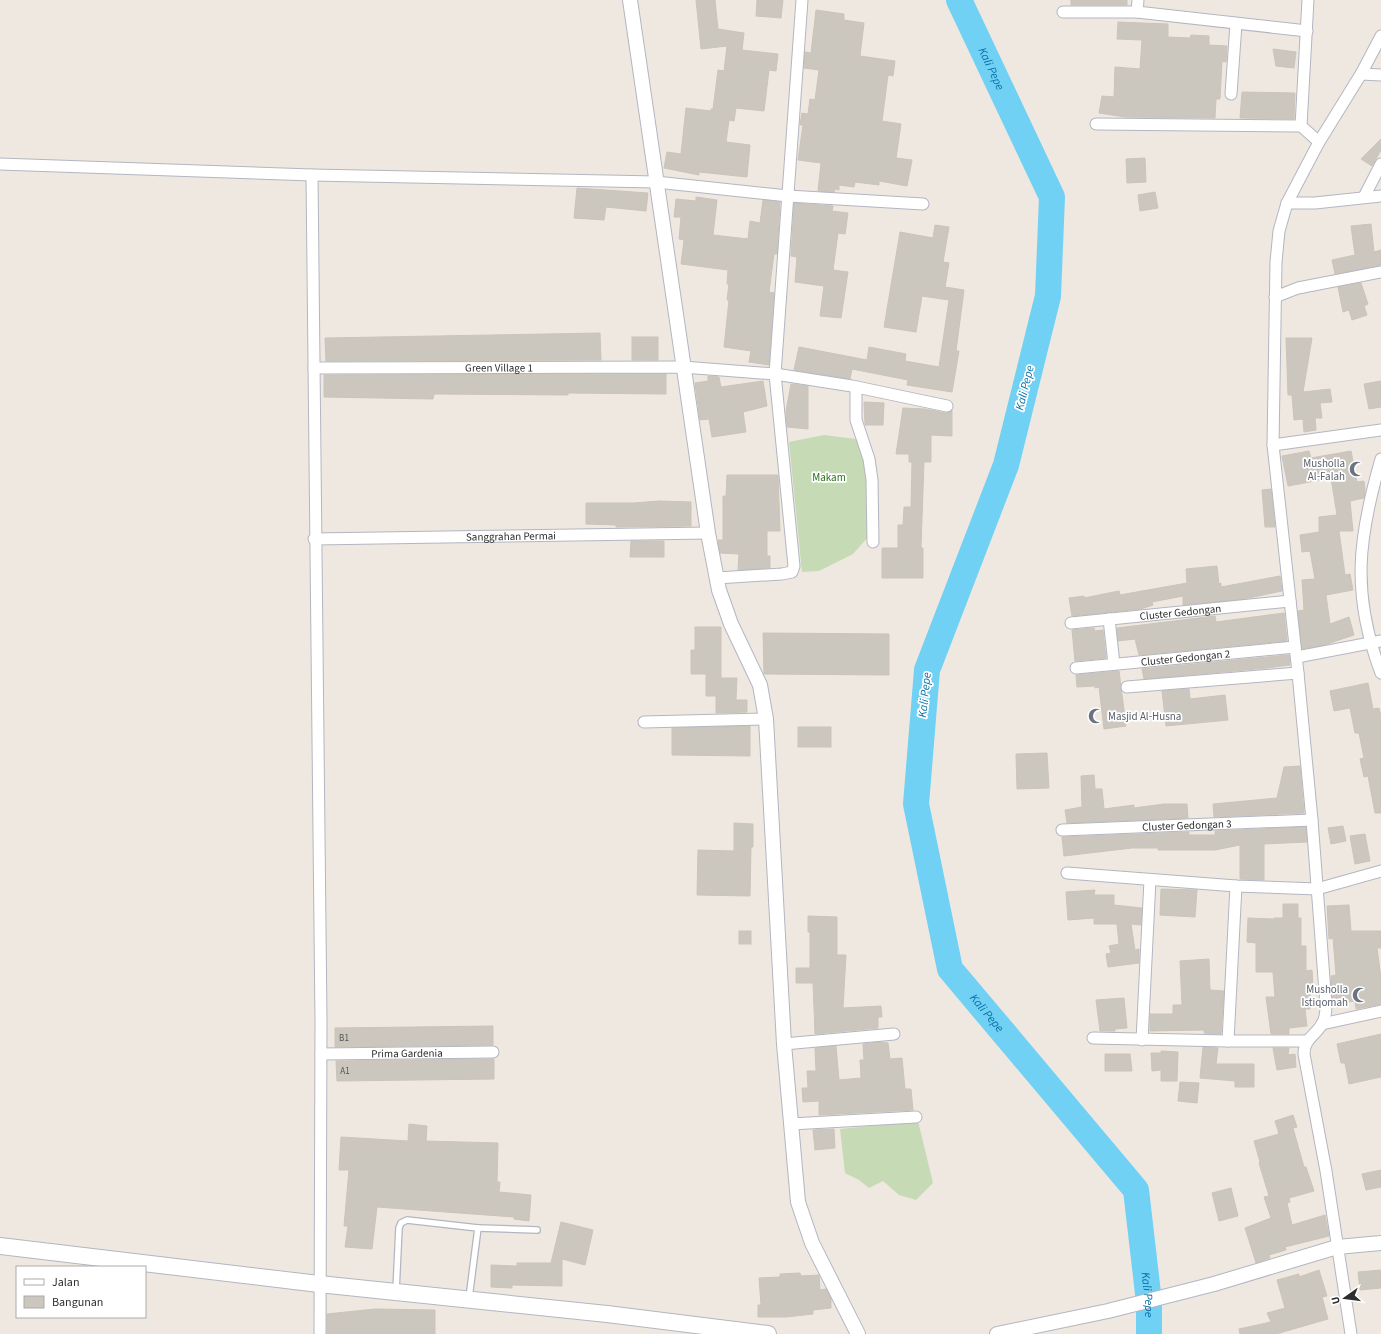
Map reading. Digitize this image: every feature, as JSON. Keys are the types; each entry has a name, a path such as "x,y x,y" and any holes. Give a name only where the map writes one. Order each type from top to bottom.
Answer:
{"main road":[{"path":"0,1246 319,1284 606,1314 768,1334"}],"street":[{"path":"630,0 708,533 717,578 731,624 760,685 766,719 784,1044 798,1202 802,1218 812,1243 858,1334"},
{"path":"717,578 782,574 792,572 794,566 775,374 802,0"},
{"path":"1137,12 1138,0"},
{"path":"1301,126 1308,0"},
{"path":"1063,12 1137,12 1307,31"},
{"path":"1232,94 1236,24"},
{"path":"1350,1334 1326,1171 1304,1054 1306,1041 1322,1024 1325,1017 1326,1005 1312,820 1296,652 1273,445 1275,296 1279,231 1287,203 1319,142 1361,74 1381,36"},
{"path":"1361,74 1381,75"},
{"path":"1096,124 1301,126 1319,142"},
{"path":"0,164 312,175 656,182 788,196 923,204"},
{"path":"1364,197 1381,164"},
{"path":"312,175 314,539 321,1054 320,1334"},
{"path":"1287,203 1315,203 1381,196"},
{"path":"1275,296 1298,288 1381,272"},
{"name":"Green Village 1","path":"314,368 684,367 775,374 856,387 947,406"},
{"path":"856,387 856,420 858,430 864,440 872,480 873,542"},
{"path":"1273,445 1381,430"},
{"path":"1381,459 1368,504 1361,545 1362,595 1370,644 1381,673"},
{"name":"Sanggrahan Permai","path":"314,539 708,533"},
{"name":"Cluster Gedongan","path":"1071,623 1290,601"},
{"path":"1110,619 1114,664"},
{"name":"Cluster Gedongan 2","path":"1076,668 1114,664 1296,652 1370,644 1381,641"},
{"path":"1127,687 1298,673"},
{"path":"644,722 766,719"},
{"name":"Cluster Gedongan 3","path":"1062,830 1312,820"},
{"path":"1067,873 1236,886 1317,889 1381,870"},
{"path":"1142,1040 1150,880"},
{"path":"1228,1042 1236,886"},
{"path":"1322,1024 1381,1011"},
{"path":"784,1044 894,1034"},
{"path":"1093,1038 1228,1042 1306,1041"},
{"name":"Prima Gardenia","path":"321,1054 493,1052"},
{"path":"791,1124 916,1117"},
{"path":"997,1334 1108,1311 1191,1290 1337,1247 1381,1243"}],"lane":[{"path":"396,1292 399,1228 401,1223 407,1220 478,1228 537,1230"},
{"path":"469,1300 478,1228"}],"green space":[{"name":"Makam","path":"824,435 856,439 864,457 867,477 868,537 853,554 819,571 802,572 789,442"},
{"path":"918,1121 933,1183 916,1200 899,1195 883,1181 869,1188 859,1180 845,1173 840,1129"}],"building":[{"path":"696,0 715,0 718,29 744,33 742,50 778,54 776,71 769,70 764,111 736,108 734,121 729,120 726,142 750,145 747,177 699,172 699,175 664,168 667,152 681,154 686,108 711,111 711,109 713,109 718,70 724,71 727,46 701,49"},
{"path":"757,0 783,0 781,18 756,16"},
{"path":"1071,0 1127,0 1127,5 1071,5"},
{"path":"816,10 844,14 844,20 864,23 860,56 895,61 893,76 888,75 882,121 901,124 896,158 912,160 907,186 879,181 879,185 855,182 854,187 839,185 839,190 835,189 834,192 818,191 821,163 798,160 803,125 800,125 802,113 808,114 810,99 815,100 819,70 804,68 805,52 811,53"},
{"path":"1118,22 1168,24 1168,37 1190,38 1191,35 1209,36 1209,45 1227,46 1226,62 1222,61 1220,99 1216,99 1215,118 1125,117 1099,113 1102,96 1114,97 1115,67 1140,69 1142,40 1117,39"},
{"path":"1273,49 1296,52 1294,68 1276,66"},
{"path":"1242,92 1295,93 1294,119 1240,118"},
{"path":"1381,139 1381,150 1372,166 1361,159"},
{"path":"1145,158 1146,182 1127,183 1126,159"},
{"path":"577,188 648,193 646,211 606,207 604,220 574,218"},
{"path":"1155,192 1158,208 1140,211 1138,195"},
{"path":"696,197 717,200 713,235 748,239 750,221 760,223 763,200 780,202 777,254 774,254 769,292 774,293 769,365 749,362 751,351 724,347 729,300 727,300 729,284 727,284 728,270 681,264 684,240 679,239 681,217 674,217 676,199 696,201"},
{"path":"794,203 833,206 832,211 848,213 845,234 838,233 833,270 848,272 841,318 820,316 824,286 795,282 797,257 791,256"},
{"path":"1371,224 1374,252 1381,250 1381,265 1335,274 1332,260 1355,255 1351,226"},
{"path":"935,225 949,227 943,262 949,263 945,287 964,290 956,351 959,351 952,392 907,385 908,380 852,369 850,379 794,370 799,347 867,360 869,347 906,354 905,361 939,367 949,300 922,296 916,332 884,327 900,232 933,238"},
{"path":"1361,283 1368,304 1364,306 1367,315 1352,320 1349,310 1343,312 1338,287"},
{"path":"600,333 601,360 326,361 325,338"},
{"path":"632,337 658,337 658,360 632,360"},
{"path":"1286,338 1312,338 1303,392 1330,389 1332,402 1320,403 1322,418 1315,418 1316,430 1304,432 1303,419 1294,420 1292,395 1288,395"},
{"path":"666,374 666,394 434,394 433,399 324,397 324,375"},
{"path":"708,376 719,377 721,387 763,381 767,406 743,412 746,432 712,437 709,419 700,420 695,383 708,381"},
{"path":"1381,381 1381,407 1369,409 1364,384"},
{"path":"791,384 808,386 808,429 787,427 786,411"},
{"path":"864,402 884,403 883,425 865,425"},
{"path":"903,408 925,409 946,413 952,410 952,436 931,435 931,462 924,462 921,548 923,548 923,578 882,578 882,548 898,548 898,525 903,525 904,507 911,507 912,462 909,462 909,454 896,454"},
{"path":"1309,451 1311,458 1351,451 1357,482 1364,481 1365,490 1364,498 1350,501 1353,531 1339,531 1345,575 1350,574 1353,590 1326,595 1330,624 1349,617 1354,635 1324,645 1302,649 1298,611 1304,610 1302,580 1315,579 1310,551 1302,552 1300,535 1319,532 1319,517 1337,515 1331,478 1288,486 1282,456"},
{"path":"727,475 778,475 780,531 767,531 767,556 770,556 770,568 738,570 739,554 720,553 718,540 723,540 723,496 726,496"},
{"path":"1271,489 1275,527 1265,527 1262,490"},
{"path":"660,501 691,502 691,526 616,527 616,525 586,524 586,503 633,503"},
{"path":"631,541 664,541 664,557 630,557"},
{"path":"1217,566 1219,584 1221,583 1221,587 1280,576 1282,591 1244,599 1183,605 1183,596 1152,602 1153,605 1141,609 1072,616 1069,598 1084,596 1084,598 1119,591 1120,595 1187,583 1186,569"},
{"path":"1284,613 1287,641 1139,655 1135,639 1118,641 1117,628 1215,616 1216,622"},
{"path":"695,627 721,627 721,678 737,678 736,700 747,700 747,712 716,713 716,696 706,696 706,674 691,674 691,650 695,650"},
{"path":"1094,628 1095,631 1103,630 1106,658 1075,661 1072,630"},
{"path":"763,633 889,634 889,675 764,674"},
{"path":"1289,655 1290,665 1267,668 1144,679 1142,669"},
{"path":"1119,671 1126,726 1104,729 1099,687 1077,687 1076,675"},
{"path":"1368,683 1373,709 1379,708 1381,716 1381,813 1375,813 1368,776 1364,777 1360,759 1364,758 1359,733 1355,733 1350,708 1334,711 1330,691"},
{"path":"1189,689 1190,699 1225,695 1228,720 1166,726 1162,691"},
{"path":"750,726 750,756 672,755 672,728"},
{"path":"798,727 831,727 831,747 798,747"},
{"path":"1047,753 1049,788 1017,789 1016,754"},
{"path":"1300,766 1304,813 1214,817 1213,804 1277,798 1284,767"},
{"path":"1094,775 1095,789 1102,789 1104,809 1134,805 1134,808 1164,804 1187,804 1188,818 1067,823 1065,810 1082,807 1081,776"},
{"path":"734,823 753,824 750,896 697,895 698,850 734,851"},
{"path":"1343,826 1346,841 1331,844 1328,828"},
{"path":"1306,827 1307,842 1264,844 1264,880 1240,879 1240,845 1215,850 1158,850 1158,848 1132,848 1064,856 1062,837 1189,832 1189,835 1215,835 1215,831"},
{"path":"1365,834 1370,861 1355,864 1350,836"},
{"path":"1161,889 1197,890 1195,917 1160,915"},
{"path":"1095,890 1094,895 1114,895 1114,905 1142,908 1141,925 1131,924 1135,950 1139,949 1139,963 1108,967 1106,954 1111,953 1109,946 1119,944 1117,924 1094,924 1094,918 1068,920 1066,892"},
{"path":"1283,904 1298,904 1298,918 1301,918 1301,946 1306,946 1306,971 1312,970 1313,988 1310,988 1310,1009 1305,1009 1307,1026 1289,1028 1289,1034 1271,1034 1266,997 1275,997 1273,972 1256,972 1256,943 1247,942 1248,918 1283,918"},
{"path":"1349,905 1351,931 1381,931 1381,948 1377,948 1381,978 1381,1004 1356,1009 1355,1001 1333,1004 1331,976 1336,975 1333,938 1329,939 1327,906"},
{"path":"808,916 837,917 837,955 846,955 843,1008 881,1006 882,1017 878,1017 878,1028 815,1034 813,983 796,983 796,968 810,968 810,932 808,932"},
{"path":"739,931 751,931 751,944 739,944"},
{"path":"1209,959 1210,990 1224,991 1221,1034 1204,1033 1204,1030 1150,1031 1150,1014 1173,1014 1173,1005 1182,1005 1180,961"},
{"path":"1124,998 1127,1028 1115,1029 1115,1031 1100,1031 1096,1000"},
{"path":"493,1026 493,1045 335,1047 335,1028"},
{"path":"1381,1034 1381,1077 1349,1084 1345,1063 1341,1063 1337,1044"},
{"path":"879,1042 888,1043 890,1059 902,1058 905,1089 911,1089 913,1110 819,1115 819,1101 803,1102 802,1088 808,1088 807,1071 816,1071 815,1048 836,1046 839,1080 861,1078 860,1060 864,1060 863,1044"},
{"path":"1203,1047 1218,1048 1216,1064 1254,1064 1254,1087 1235,1087 1235,1081 1200,1078"},
{"path":"1273,1048 1289,1048 1288,1055 1295,1054 1296,1067 1277,1070"},
{"path":"1161,1051 1178,1052 1177,1081 1161,1081 1161,1070 1152,1071 1151,1053 1161,1053"},
{"path":"1105,1054 1130,1054 1132,1071 1105,1071"},
{"path":"494,1059 494,1079 337,1081 336,1061"},
{"path":"1180,1082 1199,1083 1197,1103 1178,1101"},
{"path":"1293,1115 1297,1127 1293,1128 1304,1167 1306,1167 1314,1191 1289,1198 1290,1202 1287,1203 1292,1225 1325,1215 1329,1236 1285,1247 1286,1250 1269,1255 1270,1258 1256,1263 1245,1228 1271,1218 1264,1197 1269,1196 1254,1141 1279,1134 1275,1121"},
{"path":"409,1124 427,1126 426,1141 498,1143 497,1182 500,1182 499,1192 531,1195 529,1221 514,1219 514,1217 377,1207 372,1249 345,1247 348,1226 344,1226 349,1170 339,1170 341,1137 408,1141"},
{"path":"834,1129 835,1148 815,1150 813,1130"},
{"path":"1381,1170 1381,1187 1366,1190 1362,1174"},
{"path":"1231,1188 1238,1216 1219,1221 1212,1193"},
{"path":"561,1222 593,1230 585,1265 562,1259 562,1286 512,1285 512,1288 491,1287 491,1265 517,1266 517,1263 551,1263"},
{"path":"1319,1270 1327,1296 1322,1297 1328,1319 1276,1334 1240,1334 1239,1329 1271,1322 1267,1313 1285,1308 1277,1280 1299,1274 1299,1277"},
{"path":"1381,1270 1381,1288 1360,1290 1358,1272"},
{"path":"800,1273 801,1276 819,1275 820,1290 826,1289 831,1299 831,1308 813,1310 813,1314 786,1317 758,1317 758,1305 761,1305 759,1278 780,1277 780,1274"},
{"path":"375,1309 435,1310 435,1334 327,1334 327,1314"}],"waterway":[{"name":"Kali Pepe","path":"959,0 1052,197 1048,296 1006,465 927,670 916,804 950,969 1136,1190 1149,1302 1149,1334"}],"place":[{"name":"Musholla Al-Falah","path":"1357,469"},
{"name":"Masjid Al-Husna","path":"1096,716"},
{"name":"Musholla Istiqomah","path":"1360,995"}]}
